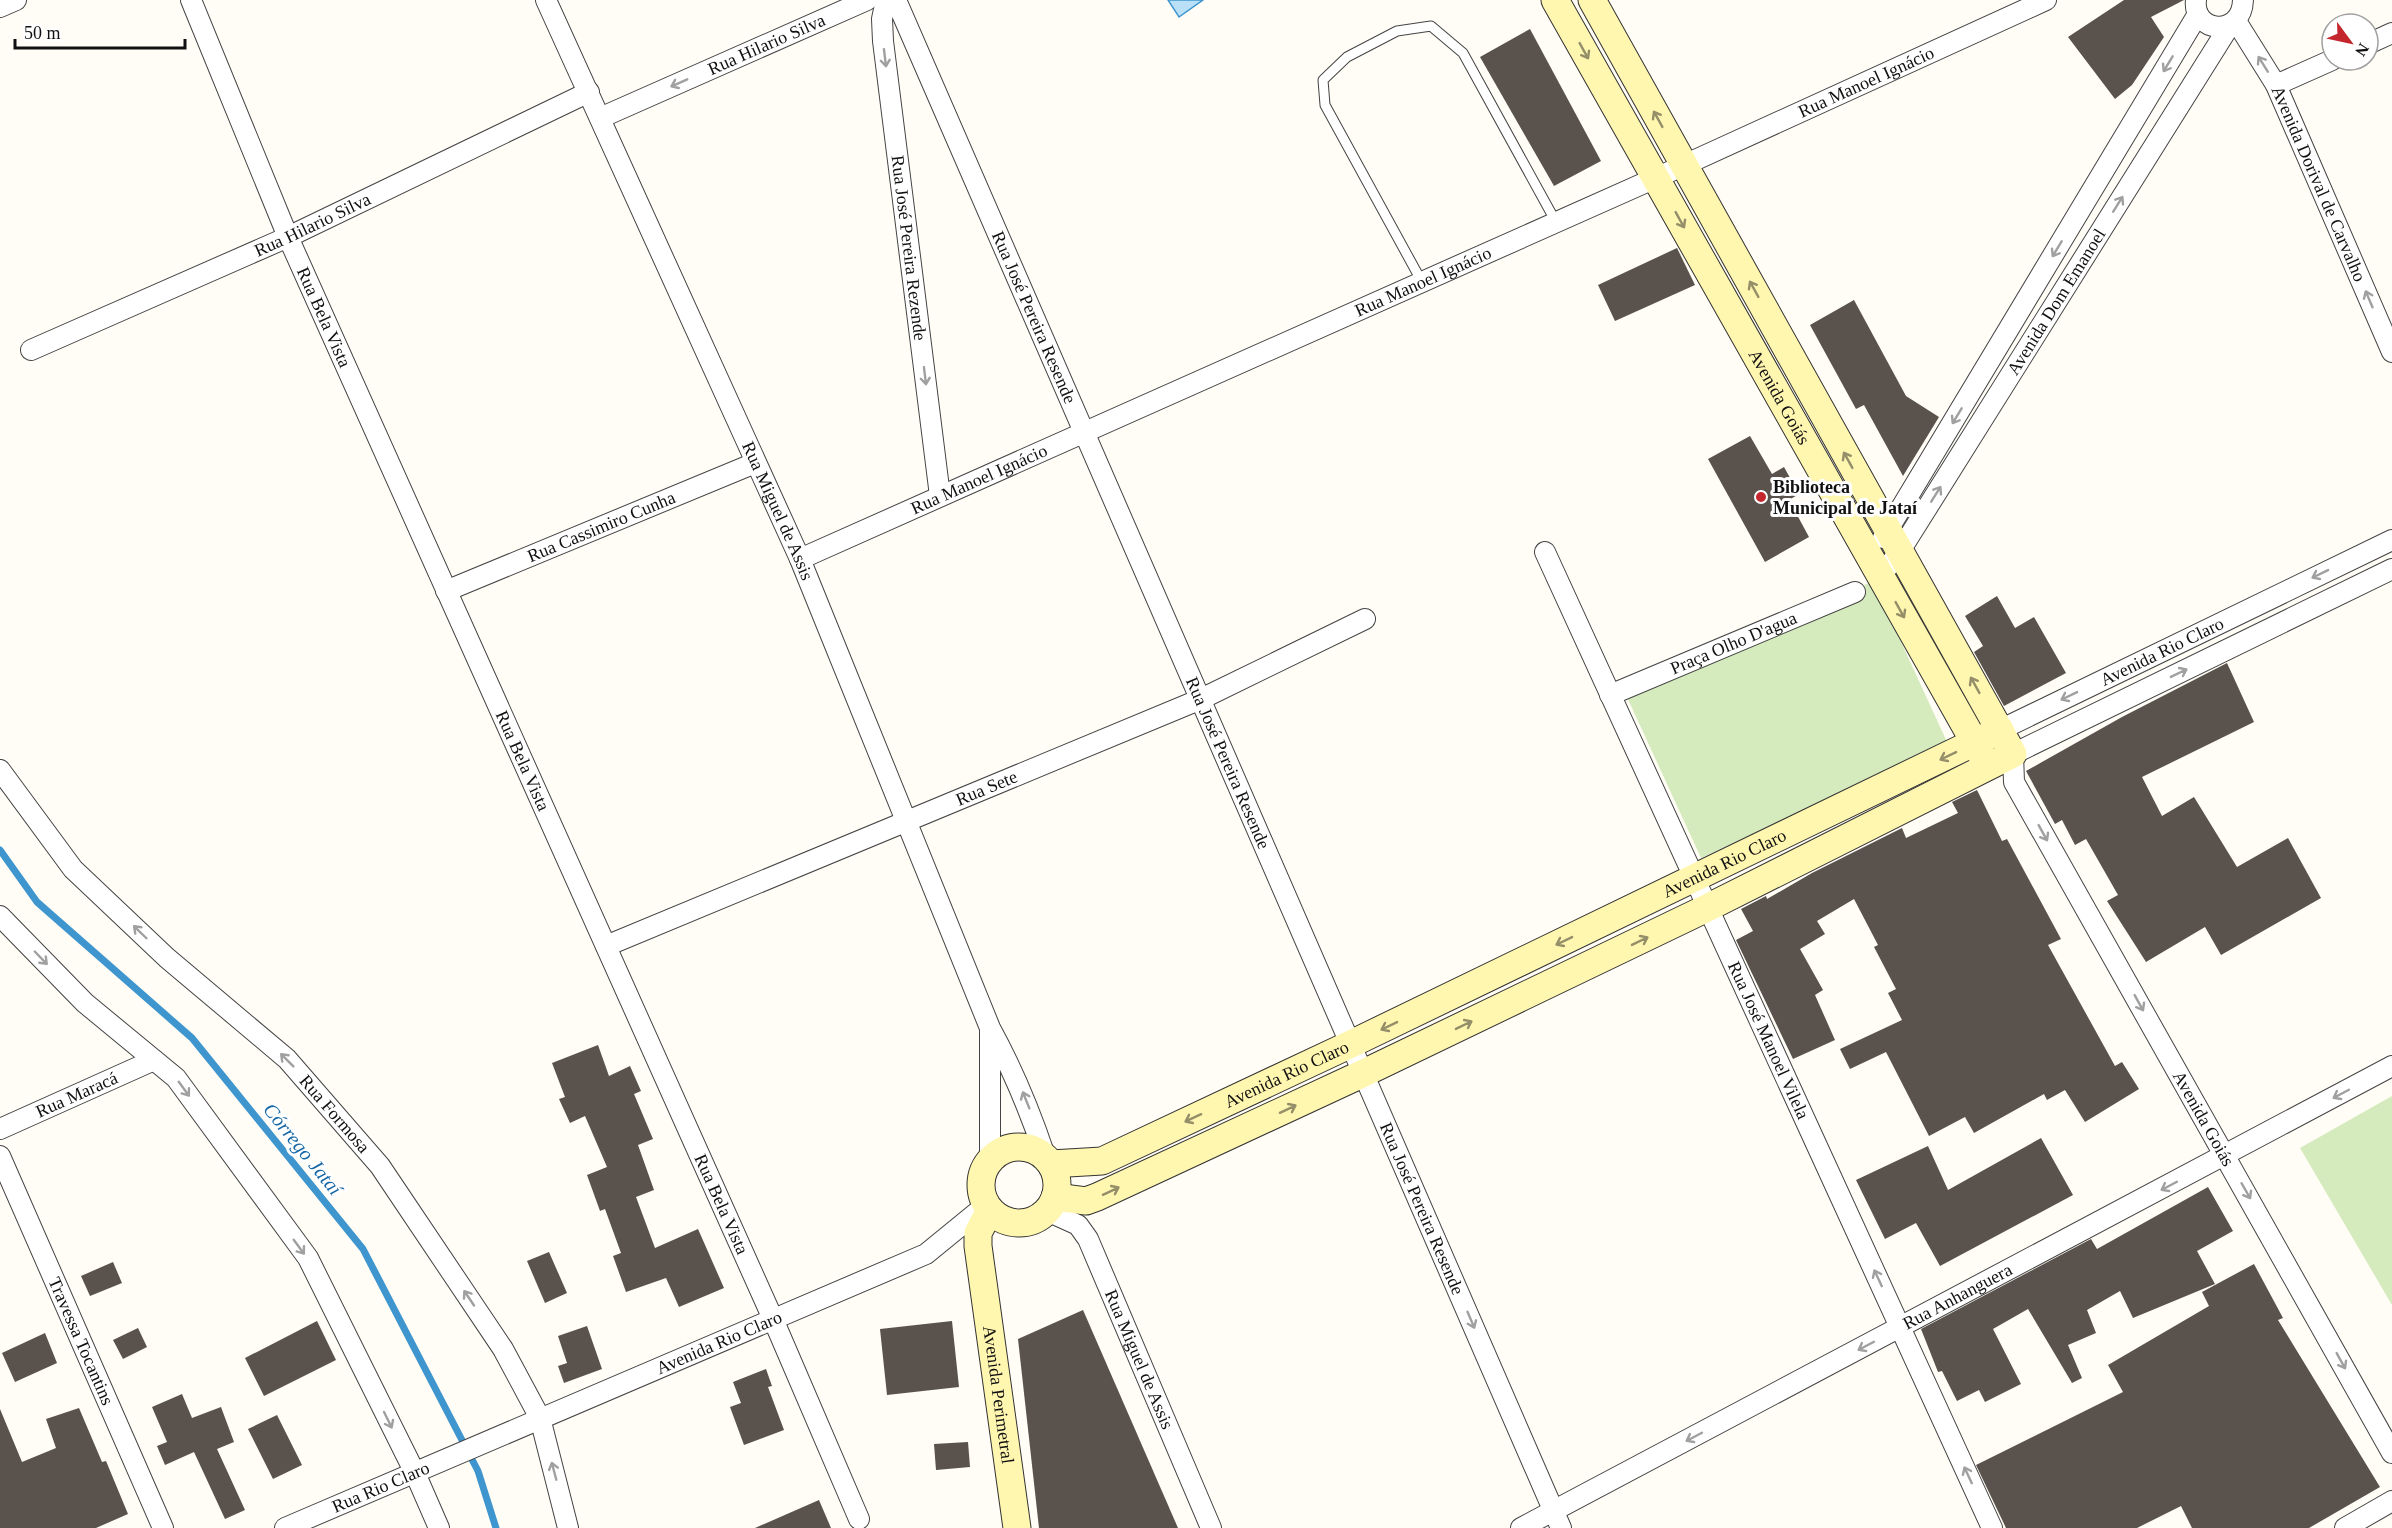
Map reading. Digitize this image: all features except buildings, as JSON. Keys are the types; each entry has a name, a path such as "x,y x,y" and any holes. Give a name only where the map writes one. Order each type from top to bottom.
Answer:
{"main road":[{"name":"Avenida Goiás","path":"1555,0 1988,767"},
{"name":"Avenida Goiás","path":"1592,0 2013,754"},
{"path":"1760,361 1786,346"},
{"name":"Avenida Rio Claro","path":"1048,1160 1102,1161 1351,1044 2000,730"},
{"name":"Avenida Rio Claro","path":"1051,1204 1086,1201 1097,1197 1364,1073 1707,908 2013,754"},
{"path":"1229,1102 1241,1130"},
{"path":"1017,1147 1034,1150 1048,1160 1057,1182 1051,1204 1029,1222 995,1212 981,1190 981,1179 990,1159 1000,1152 1017,1147"},
{"name":"Avenida Perimetral","path":"995,1212 978,1233 1017,1528"}],"street":[{"path":"0,7 16,0"},
{"name":"Rua Bela Vista","path":"191,0 288,237 606,946 859,1519"},
{"name":"Rua Miguel de Assis","path":"546,0 800,558 990,1029 1012,1068 1029,1106 1048,1160"},
{"name":"Rua Hilario Silva","path":"600,118 867,0"},
{"name":"Rua José Pereira Rezende","path":"886,0 882,19 883,41 940,496"},
{"name":"Rua José Pereira Resende","path":"896,0 1557,1520"},
{"name":"Rua Manoel Ignácio","path":"800,558 1684,165 2046,0"},
{"name":"Avenida Dom Emanoel","path":"1874,568 1894,541 2233,23 2244,0"},
{"path":"2197,7 2207,24 2215,27 2233,23"},
{"name":"Avenida Dom Emanoel","path":"1894,541 2197,7"},
{"name":"Avenida Dorival de Carvalho","path":"2233,23 2276,85 2392,352"},
{"path":"2276,85 2320,65"},
{"name":"Rua Hilario Silva","path":"32,350 288,237 589,92"},
{"name":"Rua Cassimiro Cunha","path":"446,591 756,464"},
{"name":"Avenida Rio Claro","path":"2000,730 2392,540"},
{"name":"Rua José Manoel Vilela","path":"1545,552 1992,1528"},
{"path":"2345,562 2356,587"},
{"name":"Avenida Rio Claro","path":"2013,754 2392,569"},
{"name":"Praça Olho D'agua","path":"1610,695 1855,592"},
{"name":"Rua Sete","path":"606,946 907,823 1201,699 1365,619"},
{"path":"2130,666 2143,691"},
{"name":"Avenida Goiás","path":"2013,754 2014,782 2392,1453"},
{"path":"1988,767 2014,782"},
{"name":"Rua Formosa","path":"0,770 73,868 167,958 287,1059 380,1166 503,1349 540,1418 568,1528"},
{"path":"0,916 85,1003 176,1078 308,1258 415,1473 439,1528"},
{"name":"Rua Miguel de Assis","path":"990,1029 990,1159"},
{"name":"Rua Maracá","path":"0,1129 154,1060"},
{"name":"Rua Anhanguera","path":"1521,1528 1557,1520 1901,1328 2392,1066"},
{"name":"Travessa Tocantins","path":"0,1156 162,1528"},
{"name":"Rua Miguel de Assis","path":"1051,1204 1078,1225 1088,1239 1211,1528"},
{"name":"Avenida Rio Claro","path":"441,1461 926,1254 995,1212"},
{"name":"Rua Rio Claro","path":"285,1528 441,1461"},
{"path":"2344,1528 2392,1501"}],"lane":[{"path":"1422,282 1325,105 1323,80 1347,57 1397,31 1431,26 1463,53 1556,222"}],"green space":[{"path":"1873,581 1948,744 1701,858 1626,695"},
{"path":"2392,1096 2392,1305 2300,1148"}],"water":[{"path":"1168,0 1203,0 1179,17"}],"waterway":[{"name":"Córrego Jataí","path":"0,850 37,902 192,1038 363,1249 478,1471 496,1528"}],"place":[{"name":"Biblioteca Municipal de Jataí","path":"1761,497"}]}
